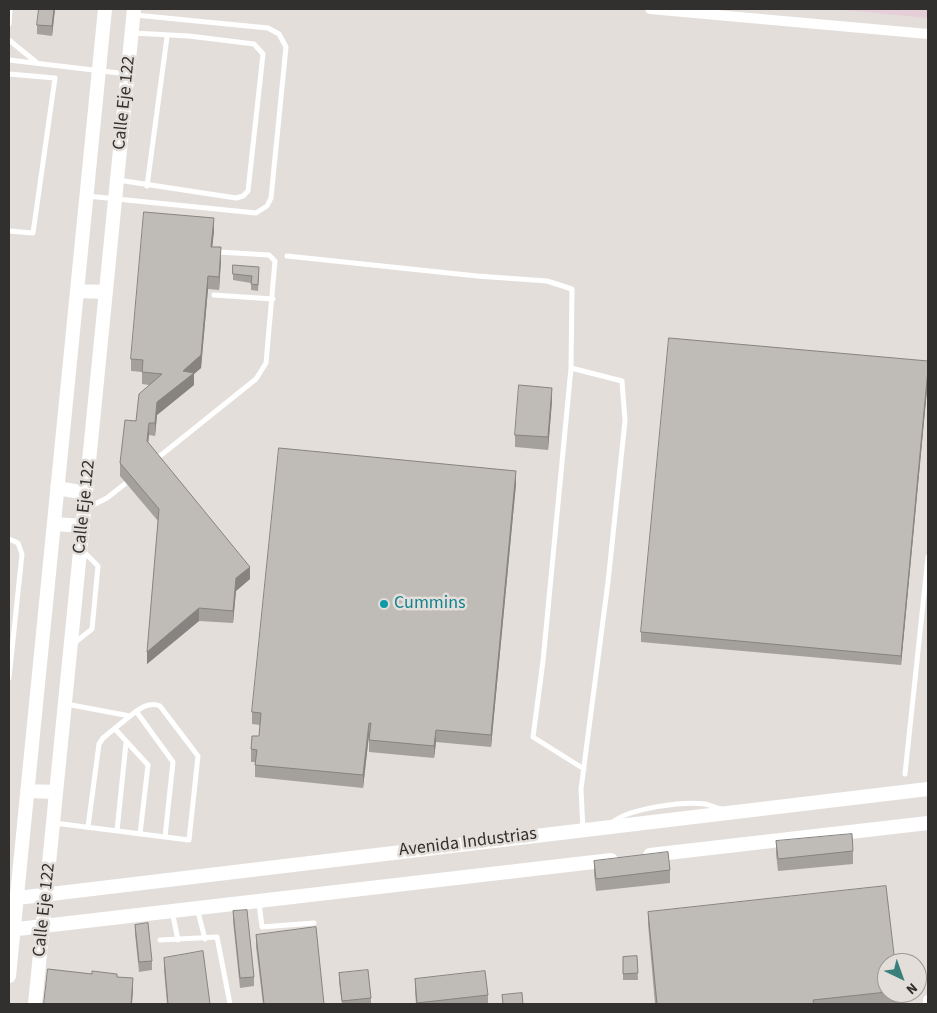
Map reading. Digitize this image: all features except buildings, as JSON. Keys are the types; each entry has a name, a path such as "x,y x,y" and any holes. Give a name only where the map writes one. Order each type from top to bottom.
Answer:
{"main road":[{"name":"Calle Eje 122","path":"9,976 13,899 27,791 105,9"},
{"name":"Calle Eje 122","path":"35,1004 134,12"},
{"path":"77,291 106,292"},
{"path":"57,488 86,493"},
{"path":"54,524 83,526"},
{"name":"Avenida Industrias","path":"13,899 46,893 928,789"},
{"path":"27,791 56,792"},
{"name":"Avenida Industrias","path":"11,929 928,823"}],"street":[{"path":"650,9 928,34"}],"lane":[{"path":"9,24 10,9"},
{"path":"86,196 256,213 266,206 271,198 286,47 279,34 268,28 134,12"},
{"path":"117,180 236,198 243,196 248,191 263,54 254,44 189,36 132,34"},
{"path":"147,186 167,36"},
{"path":"9,40 37,63"},
{"path":"9,60 128,74"},
{"path":"9,74 55,78 33,233 9,232"},
{"path":"153,461 260,374 266,363 276,267 273,257 219,252"},
{"path":"288,256 477,276 547,281 572,288 571,368 544,651 533,737 584,769"},
{"path":"214,294 273,299"},
{"path":"571,368 622,381 625,421 608,582 584,769 582,789 583,830"},
{"path":"84,509 107,498 126,483"},
{"path":"9,540 18,543 22,554 9,678"},
{"path":"71,646 92,629 98,566 81,548"},
{"path":"905,774 927,587 928,557"},
{"path":"65,704 130,716"},
{"path":"53,823 189,840 198,756 160,706 148,704 136,711 103,738 97,750 88,827"},
{"path":"136,711 173,762 165,837"},
{"path":"115,729 148,766 140,834"},
{"path":"117,831 126,743"},
{"path":"258,901 262,927 314,923"},
{"path":"197,908 205,939"},
{"path":"172,911 178,940"},
{"path":"160,940 217,937 230,1004"}],"shaded area":[{"path":"833,9 928,9 928,18"}],"place":[{"name":"Cummins","path":"384,604"}]}
